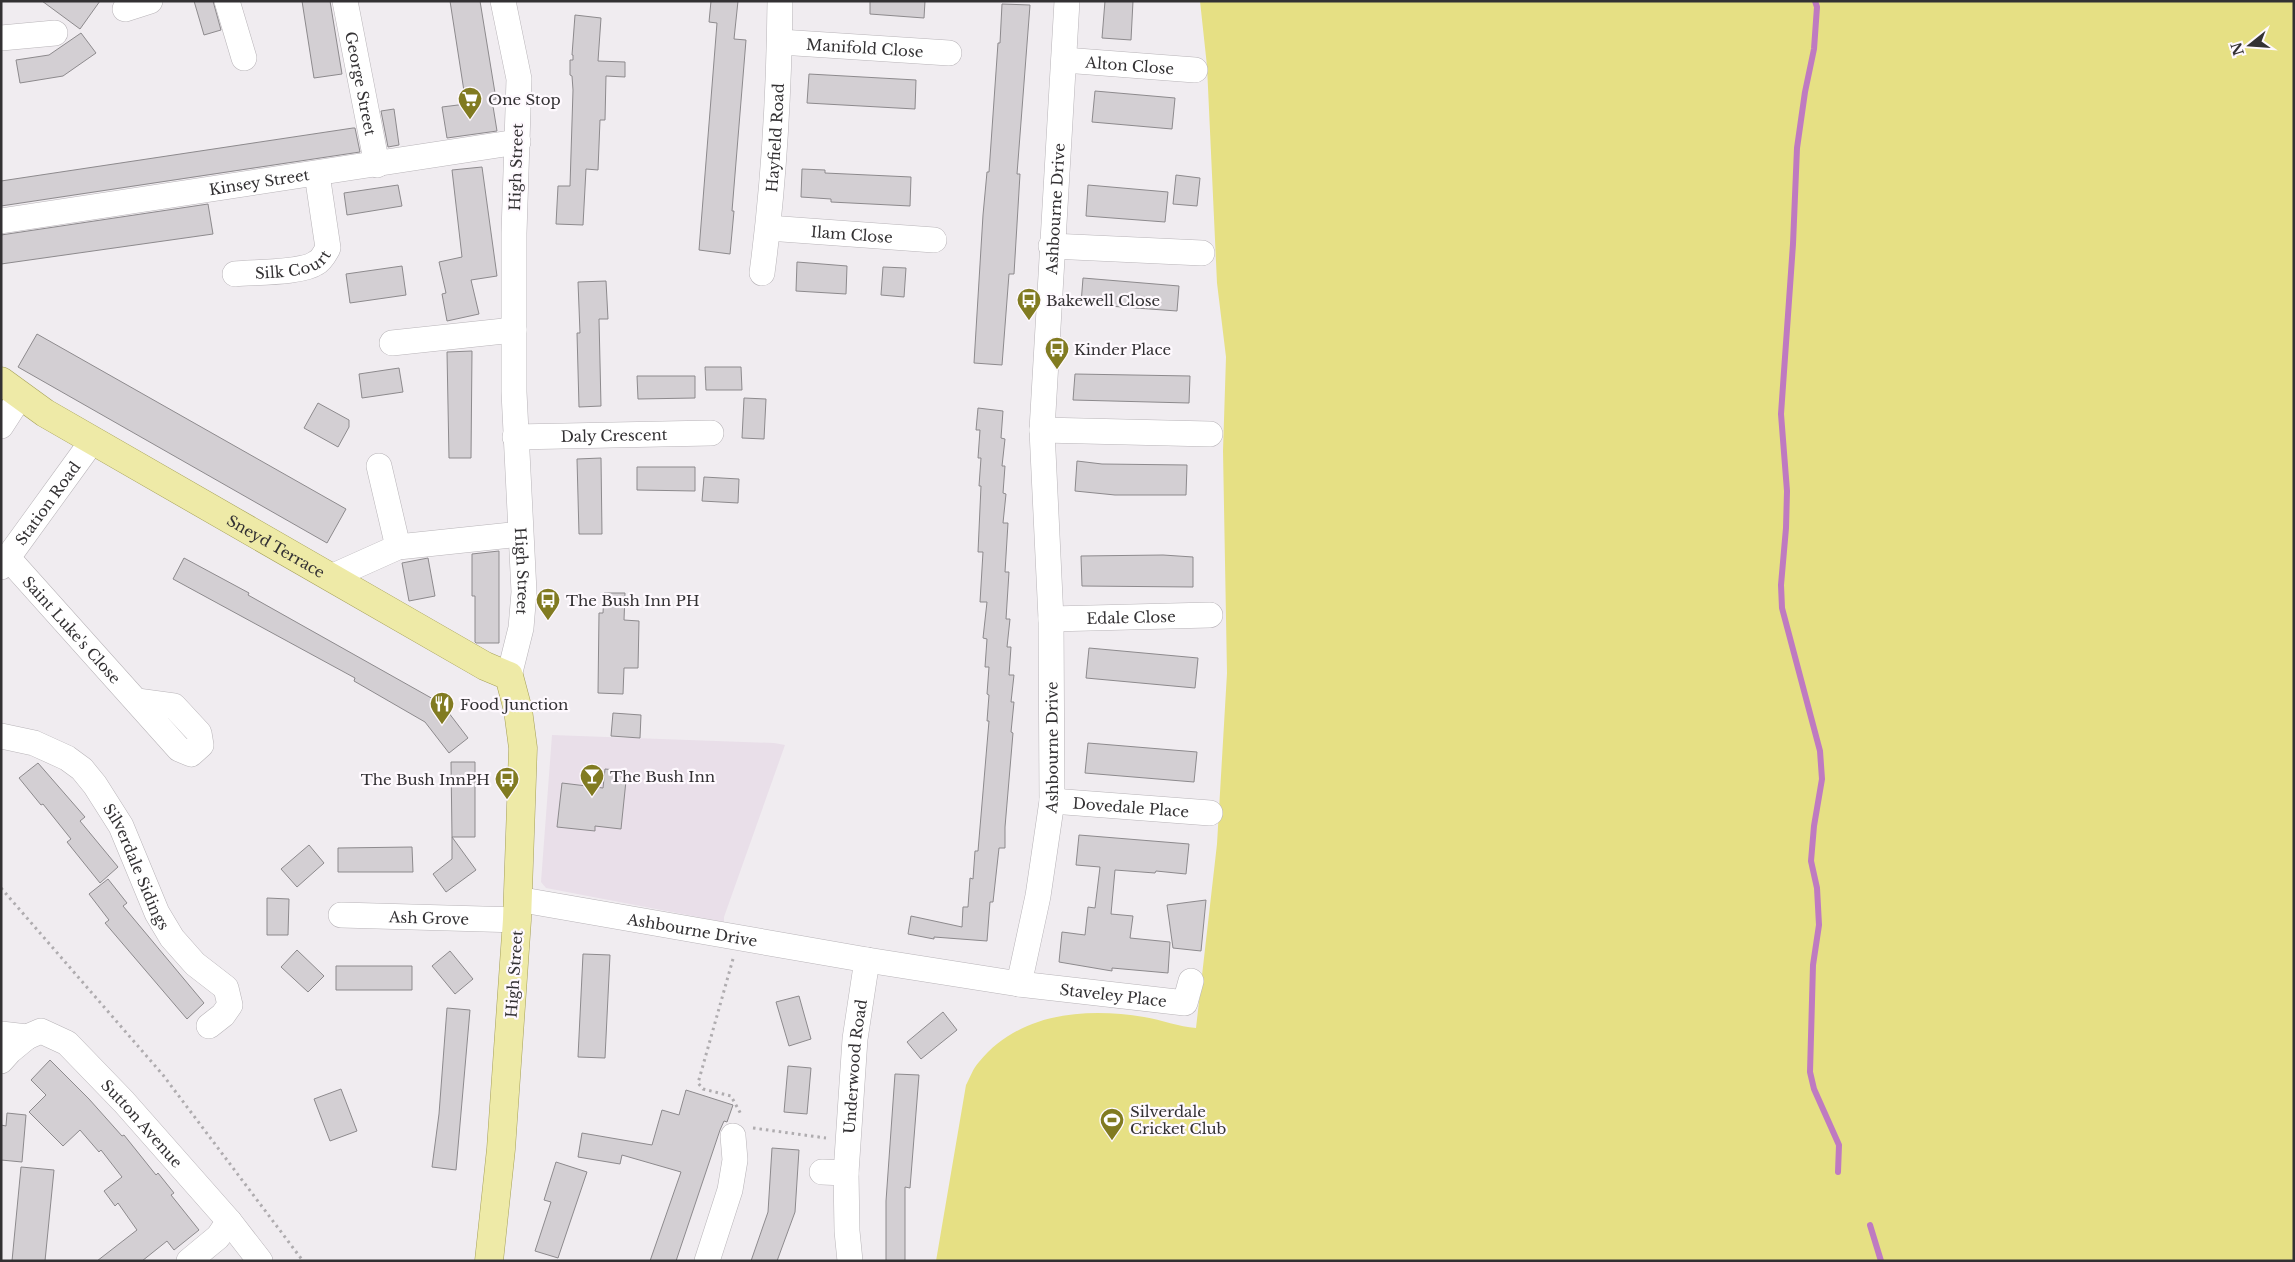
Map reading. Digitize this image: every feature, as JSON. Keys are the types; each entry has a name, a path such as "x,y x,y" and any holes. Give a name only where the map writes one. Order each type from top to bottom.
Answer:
{"main road":[{"name":"Sneyd Terrace","path":"11,388 44,413 485,666 509,676"},
{"name":"High Street","path":"489,1261 502,1149 517,910 523,748 518,710 509,676"}],"street":[{"path":"125,9 150,1"},
{"path":"227,1 244,58"},
{"name":"George Street","path":"345,1 377,165"},
{"name":"Hayfield Road","path":"762,273 768,228 780,42 780,1"},
{"name":"Ashbourne Drive","path":"517,910 739,938 1019,984 1038,896 1052,801 1051,619 1042,430 1051,246 1067,1"},
{"name":"High Street","path":"509,676 521,628 524,592 515,437 514,233 519,79 510,5"},
{"path":"1,38 56,33"},
{"name":"Manifold Close","path":"780,42 949,53"},
{"name":"Alton Close","path":"1064,60 1195,70"},
{"name":"Kinsey Street","path":"1,221 518,142"},
{"name":"Silk Court","path":"235,274 303,269 317,263 324,255 328,248 317,174"},
{"name":"Ilam Close","path":"768,228 934,240"},
{"path":"1051,246 1202,253"},
{"path":"392,343 514,330"},
{"path":"1,426 11,388"},
{"path":"1042,430 1210,434"},
{"name":"Daly Crescent","path":"515,437 712,433"},
{"name":"Station Road","path":"4,562 93,440"},
{"path":"379,466 398,547"},
{"path":"331,577 398,547 520,534"},
{"name":"Saint Luke's Close","path":"4,562 137,701"},
{"name":"Edale Close","path":"1051,619 1210,615"},
{"name":"Silverdale Sidings","path":"1,736 34,743 67,758 82,769 95,785 120,826 157,914 172,938 195,964 226,988 230,1005 223,1015 209,1026"},
{"name":"Dovedale Place","path":"1052,801 1210,813"},
{"name":"Ash Grove","path":"341,915 517,910"},
{"name":"Underwood Road","path":"850,1261 847,1232 846,1173 855,1039 867,960"},
{"name":"Staveley Place","path":"1019,984 1185,1003 1191,982"},
{"name":"Sutton Avenue","path":"1,1034 27,1037 41,1030 67,1043 124,1102 230,1221 260,1261"},
{"path":"1,1061 10,1050 27,1037"},
{"path":"707,1261 730,1190 742,1128"},
{"path":"822,1172 846,1173"},
{"path":"189,1261 218,1237 230,1221"}],"path":[{"path":"1,888 163,1074 303,1261"},
{"path":"739,938 698,1083 703,1089 731,1096 742,1128 849,1141"}],"shaded area":[{"path":"1200,1 2294,1 2294,1261 936,1261 966,1085 977,1064 995,1046 1013,1033 1033,1024 1054,1017 1076,1014 1122,1014 1196,1028 1217,844 1227,673 1223,451 1226,357 1217,283 1207,66"},
{"path":"552,735 774,743 785,745 724,917 724,922 546,888 541,882"}],"building":[{"path":"42,1 100,1 80,29"},
{"path":"194,1 213,1 221,30 204,35"},
{"path":"302,1 330,1 342,74 314,78"},
{"path":"450,1 480,1 496,99 492,100 497,131 447,138 442,107 466,104"},
{"path":"711,1 738,1 734,39 746,40 730,254 699,250 717,23 709,22"},
{"path":"870,1 925,1 924,18 870,14"},
{"path":"1105,1 1133,1 1131,40 1102,38"},
{"path":"1002,4 1030,5 1017,174 1020,174 1014,274 1009,274 1002,365 974,363 983,215 987,172 989,172"},
{"path":"575,15 601,18 598,61 625,62 625,77 606,76 605,120 600,120 598,170 586,169 583,225 556,224 558,186 570,186 573,90 570,60 573,60"},
{"path":"81,33 96,53 63,76 20,83 16,60 49,55"},
{"path":"809,74 916,80 915,109 807,103"},
{"path":"1095,91 1175,98 1172,129 1092,122"},
{"path":"394,109 399,145 388,147 381,111"},
{"path":"355,128 360,152 1,206 1,181"},
{"path":"482,167 497,276 471,280 479,314 447,321 442,294 446,293 439,262 462,257 452,170"},
{"path":"802,169 825,170 825,173 911,177 910,206 831,202 831,199 801,197"},
{"path":"1176,175 1200,178 1197,206 1173,204"},
{"path":"398,185 402,206 347,215 344,193"},
{"path":"1088,185 1168,192 1165,222 1086,216"},
{"path":"208,204 213,234 1,264 1,235"},
{"path":"797,262 847,266 846,294 796,291"},
{"path":"402,266 406,295 350,303 346,274"},
{"path":"883,267 906,268 904,297 881,295"},
{"path":"1083,278 1179,286 1177,311 1081,304"},
{"path":"606,281 608,319 599,319 601,406 579,407 577,333 580,333 578,282"},
{"path":"37,334 346,509 327,543 18,367"},
{"path":"472,351 471,458 449,458 447,352"},
{"path":"705,367 741,367 742,390 706,390"},
{"path":"399,368 403,392 362,398 359,374"},
{"path":"1075,374 1190,376 1189,403 1073,400"},
{"path":"637,376 695,376 695,398 638,399"},
{"path":"744,398 766,399 764,439 742,438"},
{"path":"318,403 349,420 349,427 338,447 304,428"},
{"path":"978,408 1003,411 1001,438 1005,439 1002,466 1005,466 1003,493 1006,494 1003,523 1008,523 1005,572 1009,572 1006,619 1010,619 1007,647 1011,647 1009,675 1014,675 1011,702 1014,702 1011,732 1013,733 1005,848 999,848 993,902 990,902 987,941 934,937 934,939 908,934 911,916 962,927 963,907 968,907 970,878 973,879 975,851 978,851 989,721 987,721 989,695 987,694 989,667 985,667 987,639 983,638 987,602 980,602 983,552 978,552 981,458 978,458 980,430 976,430"},
{"path":"601,458 602,534 579,534 577,459"},
{"path":"1077,461 1102,464 1187,465 1186,495 1115,495 1075,491"},
{"path":"637,467 695,467 695,491 637,490"},
{"path":"704,477 739,479 738,503 702,501"},
{"path":"499,551 499,643 476,643 475,596 472,596 472,554"},
{"path":"1163,555 1193,557 1193,587 1082,586 1081,556"},
{"path":"184,558 249,593 248,595 442,704 468,738 449,753 425,722 354,681 355,678 173,579"},
{"path":"428,558 435,596 409,601 402,563"},
{"path":"604,593 625,593 624,620 639,621 638,668 624,668 623,694 598,693 599,613 603,613"},
{"path":"1089,648 1198,658 1195,688 1086,678"},
{"path":"613,713 641,715 640,738 611,736"},
{"path":"1088,743 1197,752 1194,782 1085,773"},
{"path":"451,762 475,762 475,837 452,837"},
{"path":"38,763 85,817 80,821 118,867 100,883 67,842 71,839 19,778"},
{"name":"The Bush Inn","path":"605,769 627,771 621,829 595,826 595,831 557,827 562,783 603,788"},
{"path":"1079,835 1189,844 1186,874 1115,870 1111,914 1133,916 1130,938 1170,942 1168,973 1112,968 1112,971 1059,962 1062,932 1085,935 1088,907 1095,908 1100,867 1076,865"},
{"path":"452,837 476,870 446,892 433,874 452,859"},
{"path":"309,845 324,863 297,887 281,869"},
{"path":"412,847 413,872 338,872 338,848"},
{"path":"108,879 127,903 123,906 204,1003 187,1019 105,923 109,920 89,894"},
{"path":"267,898 289,899 288,935 267,935"},
{"path":"1206,900 1201,951 1173,948 1167,905"},
{"path":"297,950 324,976 308,992 281,967"},
{"path":"450,951 473,979 455,994 432,966"},
{"path":"583,954 610,955 605,1058 578,1057"},
{"path":"336,966 412,966 412,990 336,990"},
{"path":"799,996 811,1039 789,1046 776,1002"},
{"path":"447,1008 470,1010 456,1170 432,1167 439,1114"},
{"path":"943,1012 957,1030 921,1059 907,1042"},
{"path":"50,1060 122,1136 124,1135 156,1175 158,1173 174,1193 171,1195 199,1230 174,1250 167,1241 142,1261 97,1261 137,1230 118,1203 115,1206 104,1191 122,1177 101,1150 99,1152 80,1130 63,1146 29,1112 46,1095 31,1080"},
{"path":"788,1066 811,1068 807,1114 784,1112"},
{"path":"895,1074 919,1075 910,1188 905,1187 905,1261 886,1261 886,1201"},
{"path":"341,1089 357,1131 330,1141 314,1099"},
{"path":"686,1090 733,1105 727,1122 724,1121 720,1130 676,1261 650,1261 681,1172 622,1155 620,1164 578,1157 582,1133 652,1145 662,1110 679,1115"},
{"path":"7,1113 26,1115 22,1162 1,1160 1,1125 6,1126"},
{"path":"772,1148 799,1150 795,1212 777,1261 751,1261 768,1212"},
{"path":"556,1162 587,1172 558,1258 535,1251 551,1202 544,1200"},
{"path":"21,1167 54,1170 45,1261 12,1261"}],"waterway":[{"path":"1815,1 1817,7 1814,49 1805,92 1797,148 1793,244 1781,414 1787,491 1781,585 1782,608 1820,751 1822,779 1814,826 1811,861 1817,888 1819,925 1813,965 1810,1072 1814,1089 1839,1145 1838,1172"},
{"path":"1870,1225 1881,1261"}],"place":[{"name":"One Stop","path":"470,120"},
{"name":"Bakewell Close","path":"1029,321"},
{"name":"Kinder Place","path":"1057,370"},
{"name":"The Bush Inn PH","path":"548,621"},
{"name":"Food Junction","path":"442,725"},
{"name":"The Bush Inn","path":"592,797"},
{"name":"The Bush InnPH","path":"507,800"},
{"name":"Silverdale Cricket Club","path":"1112,1141"}]}
